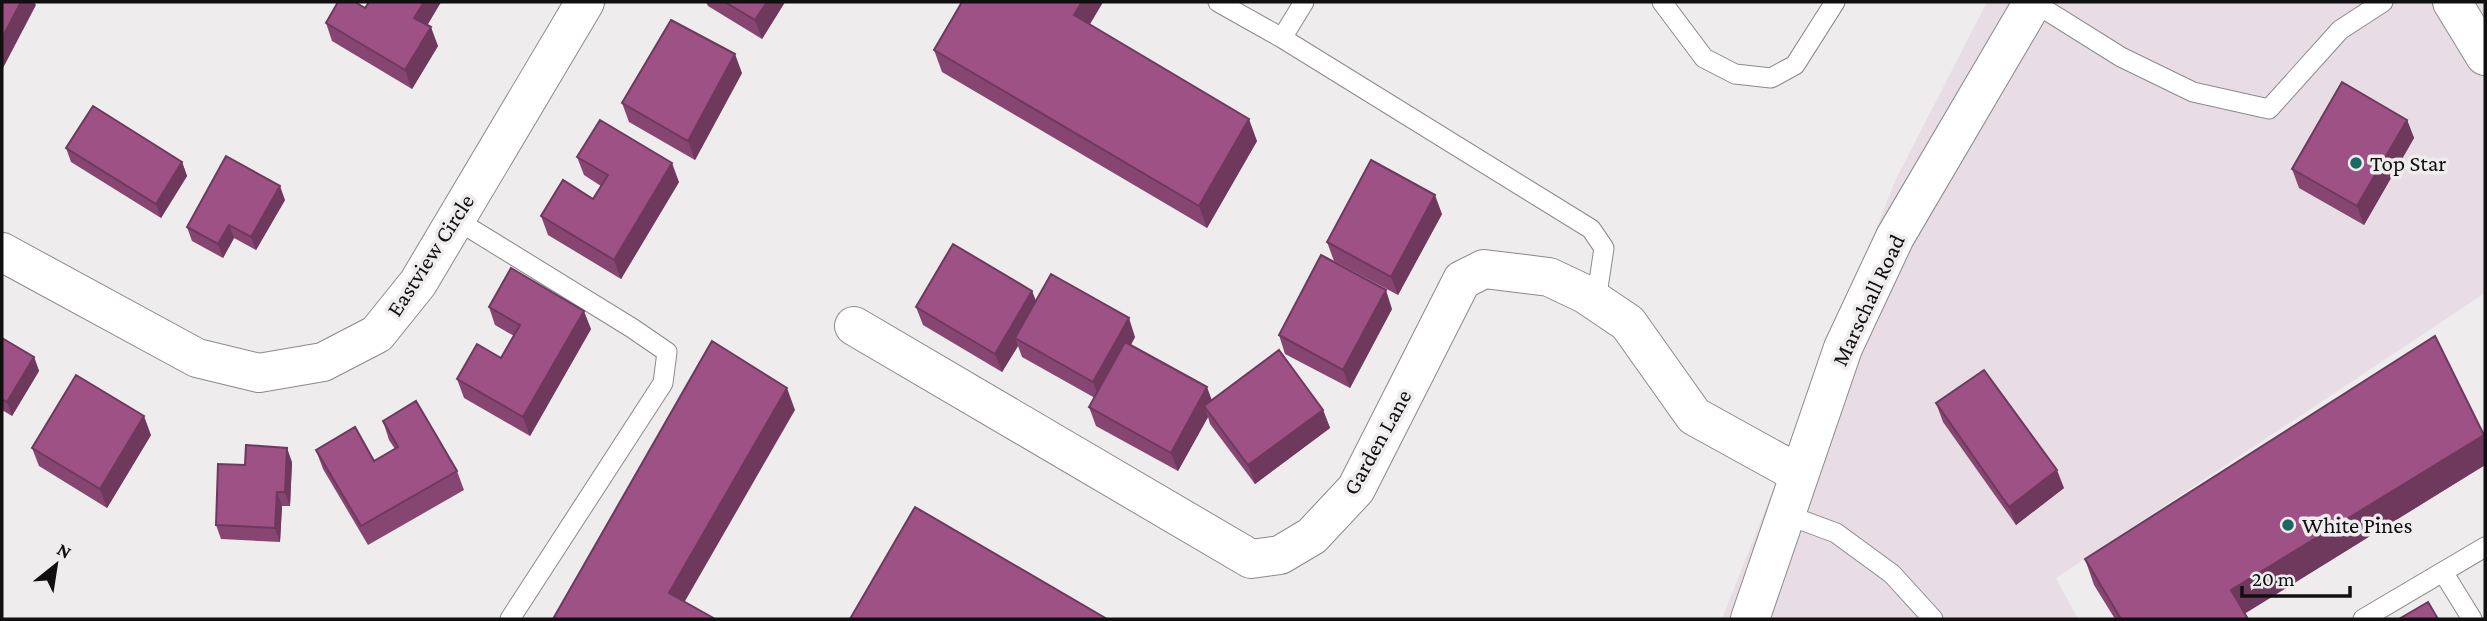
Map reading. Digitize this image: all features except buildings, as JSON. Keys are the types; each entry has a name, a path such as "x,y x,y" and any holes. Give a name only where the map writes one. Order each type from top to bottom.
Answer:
{"street":[{"name":"Eastview Circle","path":"2,252 197,358 259,373 323,362 377,334 418,283 585,2"},
{"name":"Marschall Road","path":"1750,619 1843,348 1895,237 2033,2"},
{"path":"2452,2 2485,56"},
{"name":"Garden Lane","path":"854,326 1251,559 1280,555 1312,536 1356,488 1462,280 1484,269 1549,277 1596,301 1628,323 1694,416 1799,474"}],"lane":[{"path":"1218,2 1282,38 1591,229 1604,248 1596,301"},
{"path":"1282,38 1304,2"},
{"path":"1662,2 1704,58 1735,74 1771,78 1795,65 1835,2"},
{"path":"2033,2 2121,57 2193,92 2269,109 2340,30 2383,2"},
{"path":"455,219 667,352 663,383 510,619"},
{"path":"1785,514 1836,533 1892,574 1933,619"},
{"path":"2363,619 2485,547"},
{"path":"2443,572 2472,619"}],"shaded area":[{"path":"1987,2 2485,2 2485,293 2056,578 2078,619 1722,619 1895,181"}],"place":[{"name":"Top Star","path":"2356,163"},
{"name":"White Pines","path":"2288,525"}]}
